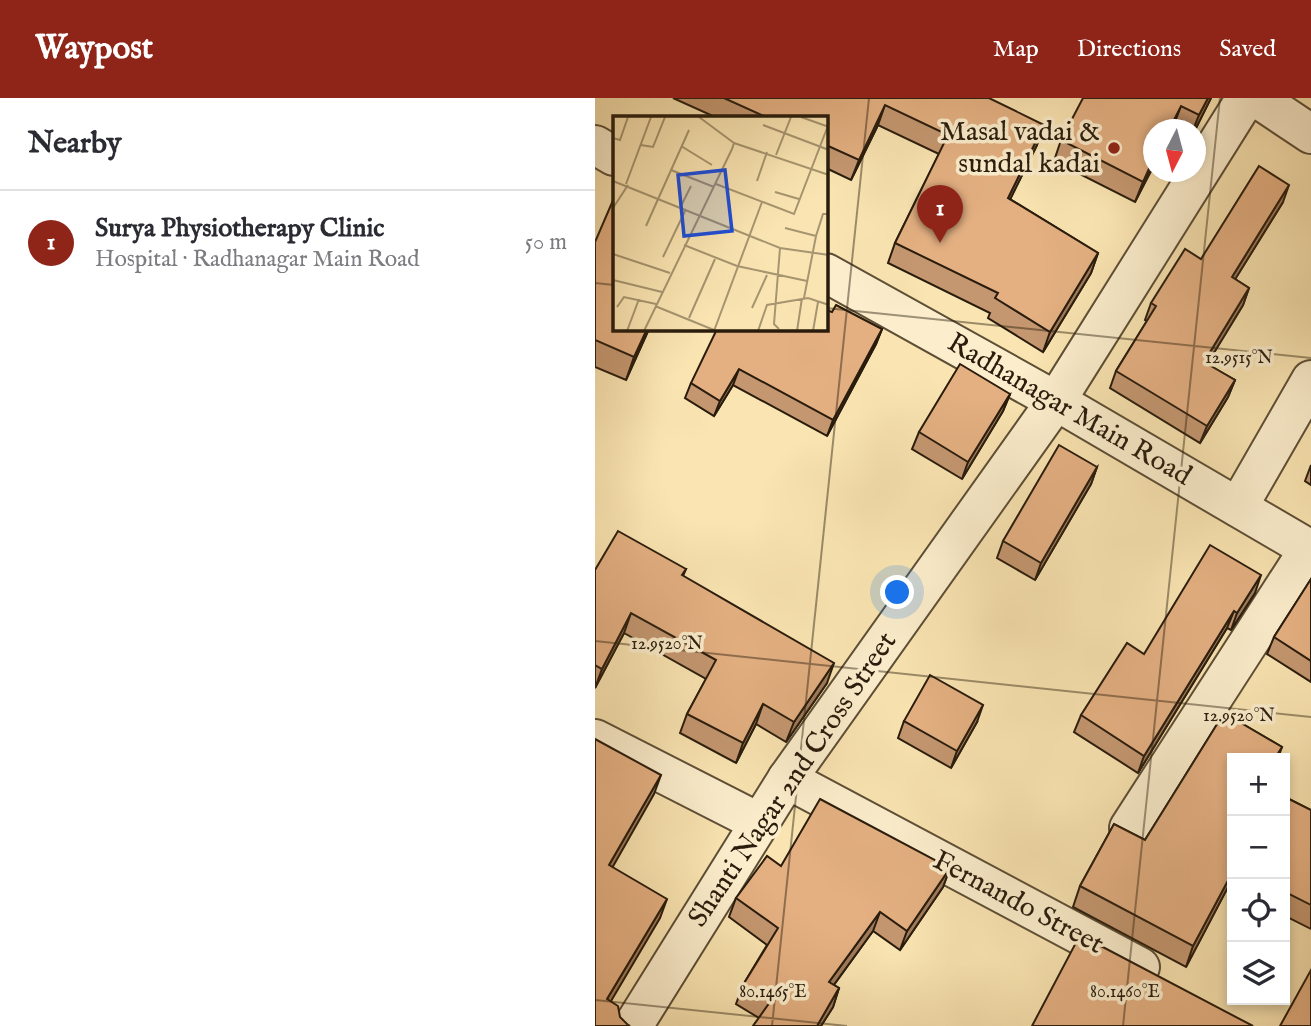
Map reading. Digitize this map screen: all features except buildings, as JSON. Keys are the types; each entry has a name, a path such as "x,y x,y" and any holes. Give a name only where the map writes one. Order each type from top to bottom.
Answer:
{"street":[{"name":"Shanti Nagar 2nd Cross Street","path":"633,1026 787,779 1056,401 1247,98"},
{"path":"1258,98 1311,134"},
{"path":"595,145 613,155"},
{"name":"Radhanagar Main Road","path":"828,274 1056,401 1310,550"},
{"path":"1238,507 1311,380"},
{"path":"1129,828 1310,550"},
{"path":"595,739 760,824"},
{"name":"Fernando Street","path":"787,779 1177,987"}],"place":[{"name":"Masal vadai & sundal kadai","path":"1114,148"},
{"name":"Surya Physiotherapy Clinic","path":"940,243"}]}
